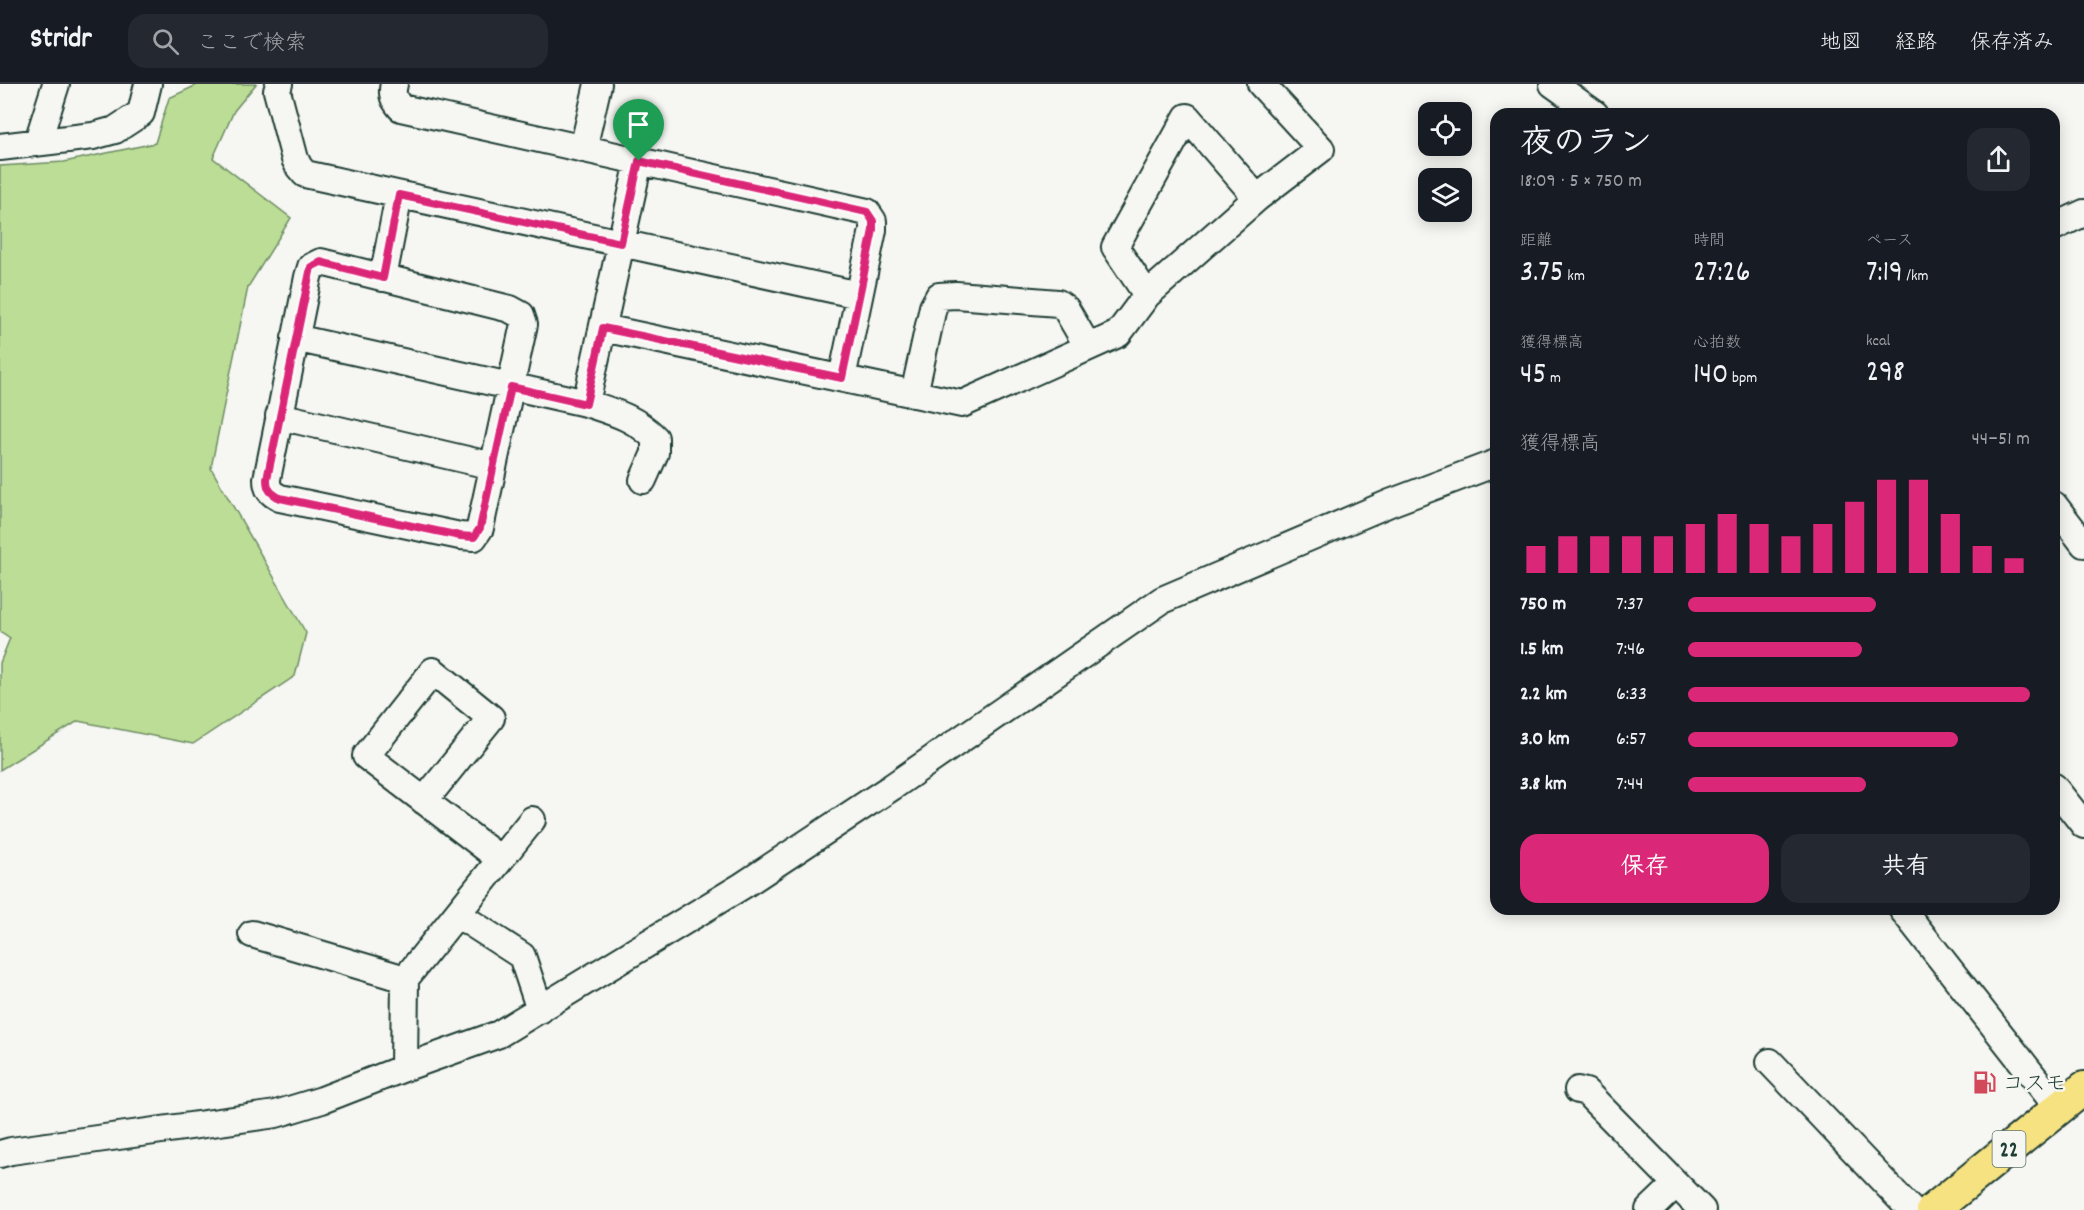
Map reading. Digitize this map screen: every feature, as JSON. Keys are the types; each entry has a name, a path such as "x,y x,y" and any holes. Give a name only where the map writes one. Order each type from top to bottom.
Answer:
{"main road":[{"name":"22","path":"1933,1210 2084,1088"}],"street":[{"path":"38,141 56,84"},
{"path":"0,147 93,136 115,130 141,113 148,84"},
{"path":"279,84 278,90 295,159 298,167 305,174 860,296"},
{"path":"394,84 392,91 394,101 401,108 867,212 873,221 873,230 842,378"},
{"path":"583,149 598,84"},
{"path":"603,328 962,404 1118,334 1148,295 1257,198 1321,149 1261,84"},
{"path":"1553,84 1587,108"},
{"path":"1148,295 1115,247 1187,117 1257,198"},
{"path":"586,404 639,161"},
{"path":"383,278 399,195"},
{"path":"2060,224 2084,213"},
{"path":"321,262 510,309 521,315 524,324 511,387 480,528 474,537 280,498 272,494 267,488 267,479 296,338 311,267 321,262"},
{"path":"914,394 933,307 939,296 1058,303 1066,309 1088,347"},
{"path":"296,338 586,404 624,415 646,429 655,438 655,453 643,480"},
{"path":"279,416 494,466"},
{"path":"0,1154 276,1114 322,1100 499,1034 752,880 892,787 1162,600 1379,507 1490,465"},
{"path":"2060,513 2084,544"},
{"path":"424,801 491,718 433,671 366,756 500,860"},
{"path":"2060,795 2084,825"},
{"path":"404,1068 405,979 532,820"},
{"path":"457,914 522,956 540,1010"},
{"path":"1907,915 2059,1109"},
{"path":"252,934 405,979"},
{"path":"1770,1062 1911,1210"},
{"path":"1578,1090 1586,1092 1702,1210"},
{"path":"1649,1210 1676,1184"}],"green space":[{"path":"199,84 256,84 234,111 213,158 291,218 248,287 211,468 306,633 295,676 193,744 78,721 0,770 0,663 10,638 0,631 0,166 64,162 155,143 169,98"}],"place":[{"name":"コスモ","path":"1984,1082"}],"route":[{"path":"639,161 867,212 873,221 873,230 842,378 603,328 586,404 511,387 480,528 474,537 340,511 280,498 272,494 267,488 267,479 311,267 321,262 383,278 399,195 621,243 639,161"}]}
